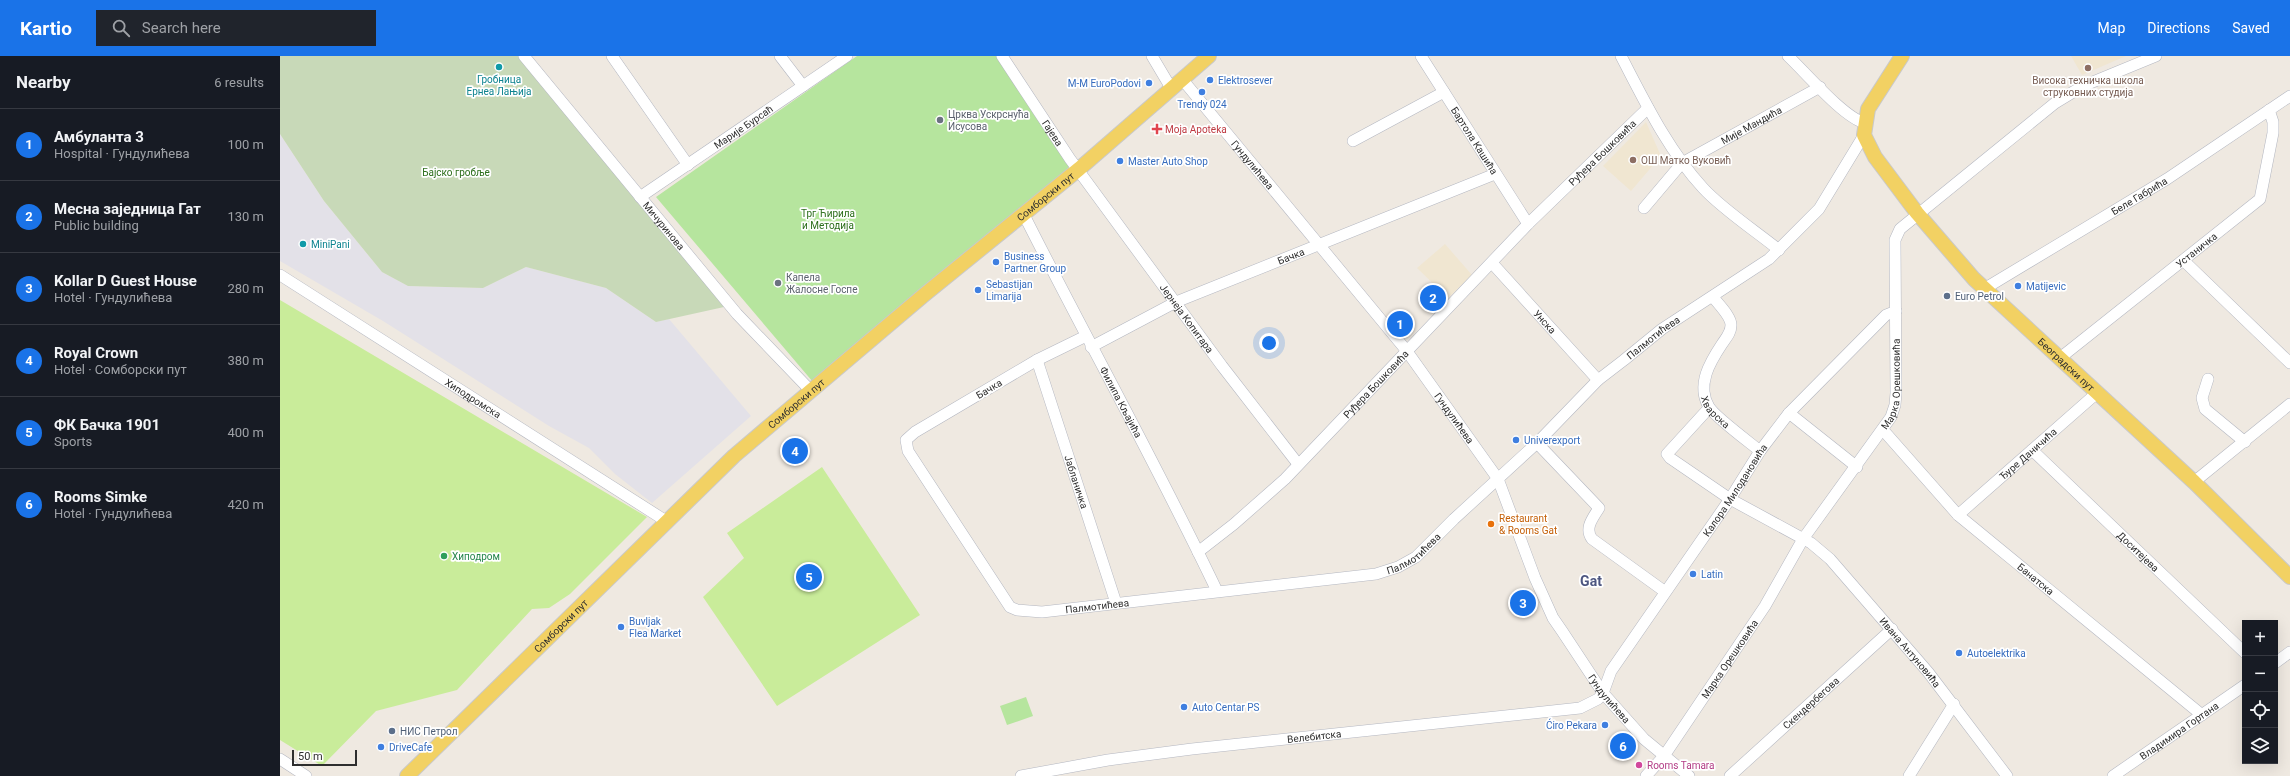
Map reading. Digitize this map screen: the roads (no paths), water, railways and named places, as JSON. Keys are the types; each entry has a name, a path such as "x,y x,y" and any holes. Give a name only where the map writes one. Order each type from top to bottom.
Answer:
{"main road":[{"name":"Сомборски пут","path":"407,776 734,456 810,390 1023,213 1079,169 1176,83 1209,56"},
{"path":"1865,129 1872,101 1902,56"},
{"name":"Београдски пут","path":"1865,129 1875,157 1917,213 1954,258 1984,289 2098,392 2194,482 2290,577"}],"street":[{"name":"Мичуринова","path":"525,56 737,314 810,390"},
{"path":"612,56 688,165"},
{"path":"780,56 803,86"},
{"name":"Марије Бурсаћ","path":"640,197 847,56"},
{"name":"Гајева","path":"1002,56 1079,169"},
{"name":"Гундулићева","path":"1152,56 1318,244 1406,350 1498,479 1543,599 1553,618 1603,693 1644,739 1689,776"},
{"name":"Бартола Кашића","path":"1421,56 1528,224"},
{"path":"1621,56 1648,108 1682,163 1704,190 1779,250"},
{"path":"1788,56 1845,113 1857,121 1865,129"},
{"name":"Марка Орешковића","path":"1646,776 1664,756 1765,606 1803,539 1883,430 1895,405 1895,240 1900,229 1917,213 2055,103 2083,86 2156,56"},
{"name":"Мије Мандића","path":"1682,163 1820,87"},
{"path":"1353,141 1444,92"},
{"name":"Беле Габрића","path":"1984,289 2167,179 2290,96"},
{"name":"Руђера Бошковића","path":"1198,552 1264,498 1528,224 1648,108"},
{"name":"Устаничка","path":"2060,358 2184,261 2260,199 2273,133 2273,122 2269,110"},
{"name":"Палмотићева","path":"915,432 906,440 908,451 1010,607 1017,610 1042,612 1217,591 1341,580 1376,574 1398,567 1416,557 1454,519 1537,443 1598,380 1662,329 1713,297 1779,250 1819,209 1865,129"},
{"path":"1644,208 1682,163"},
{"name":"Јернеја Копитара","path":"1079,169 1260,417 1298,464"},
{"name":"Бачка","path":"1091,347 1176,302 1495,174"},
{"name":"Филипа Кљајића","path":"1023,213 1091,347 1145,444 1217,591"},
{"path":"2184,261 2290,363"},
{"name":"Унска","path":"1492,262 1598,380"},
{"name":"Хиподромска","path":"280,275 666,521"},
{"name":"Хварска","path":"1713,297 1730,320 1731,325 1730,331 1710,362 1704,379 1704,396 1709,408 1760,451"},
{"name":"Калора Милодановића","path":"1603,693 1611,671 1664,591 1730,499 1760,451 1789,413 1886,315 1896,311"},
{"name":"Бачка","path":"915,432 1037,360 1086,336"},
{"name":"Јабланичка","path":"1037,360 1116,603"},
{"path":"2208,379 2202,398 2205,409 2245,442"},
{"name":"Ђуре Даничића","path":"1958,515 2098,392"},
{"path":"2194,482 2290,404"},
{"name":"Ивана Антуновића","path":"1709,408 1667,454 1670,458 1730,499 1803,539 1830,559 1954,704 2006,776"},
{"path":"1789,413 1857,466"},
{"name":"Банатска","path":"1883,430 1958,515 2202,714"},
{"path":"1537,443 1598,508 1588,528 1588,534 1664,591"},
{"name":"Доситејева","path":"2032,450 2242,651"},
{"name":"Скендербегова","path":"1730,776 1892,630"},
{"path":"2278,661 2290,652"},
{"name":"Владимира Гортана","path":"2113,776 2242,687"},
{"name":"Велебитска","path":"1021,776 1049,773 1108,760 1192,749 1580,708 1598,699 1603,693"},
{"path":"1910,776 1954,704"},
{"path":"280,759 306,776"}],"place":[{"name":"Гробница Ернеа Лањија","path":"499,67"},
{"name":"Висока техничка школа струковних студија","path":"2088,68"},
{"name":"Elektrosever","path":"1210,80"},
{"name":"M-M EuroPodovi","path":"1149,83"},
{"name":"Trendy 024","path":"1202,92"},
{"name":"Црква Ускрснућа Исусова","path":"940,120"},
{"name":"Moja Apoteka","path":"1157,129"},
{"name":"ОШ Матко Вуковић","path":"1633,160"},
{"name":"Master Auto Shop","path":"1120,161"},
{"name":"MiniPani","path":"303,244"},
{"name":"Business Partner Group","path":"996,262"},
{"name":"Капела Жалосне Госпе","path":"778,283"},
{"name":"Matijevic","path":"2018,286"},
{"name":"Sebastijan Limarija","path":"978,290"},
{"name":"Euro Petrol","path":"1947,296"},
{"name":"Месна заједница Гат","path":"1433,298"},
{"name":"Амбуланта 3","path":"1400,324"},
{"name":"Univerexport","path":"1516,440"},
{"name":"Royal Crown","path":"795,451"},
{"name":"Restaurant & Rooms Gat","path":"1491,524"},
{"name":"Хиподром","path":"444,556"},
{"name":"Latin","path":"1693,574"},
{"name":"ФК Бачка 1901","path":"809,577"},
{"name":"Kollar D Guest House","path":"1523,603"},
{"name":"Buvljak Flea Market","path":"621,627"},
{"name":"Autoelektrika","path":"1959,653"},
{"name":"Auto Centar PS","path":"1184,707"},
{"name":"Ćiro Pekara","path":"1605,725"},
{"name":"НИС Петрол","path":"392,731"},
{"name":"Rooms Simke","path":"1623,746"},
{"name":"DriveCafe","path":"381,747"},
{"name":"Rooms Tamara","path":"1639,765"}],"district":[{"name":"Gat","path":"1591,581"}],"park label":[{"name":"Бајско гробље","path":"456,172"},
{"name":"Трг Ћирила и Методија","path":"828,218"}]}
